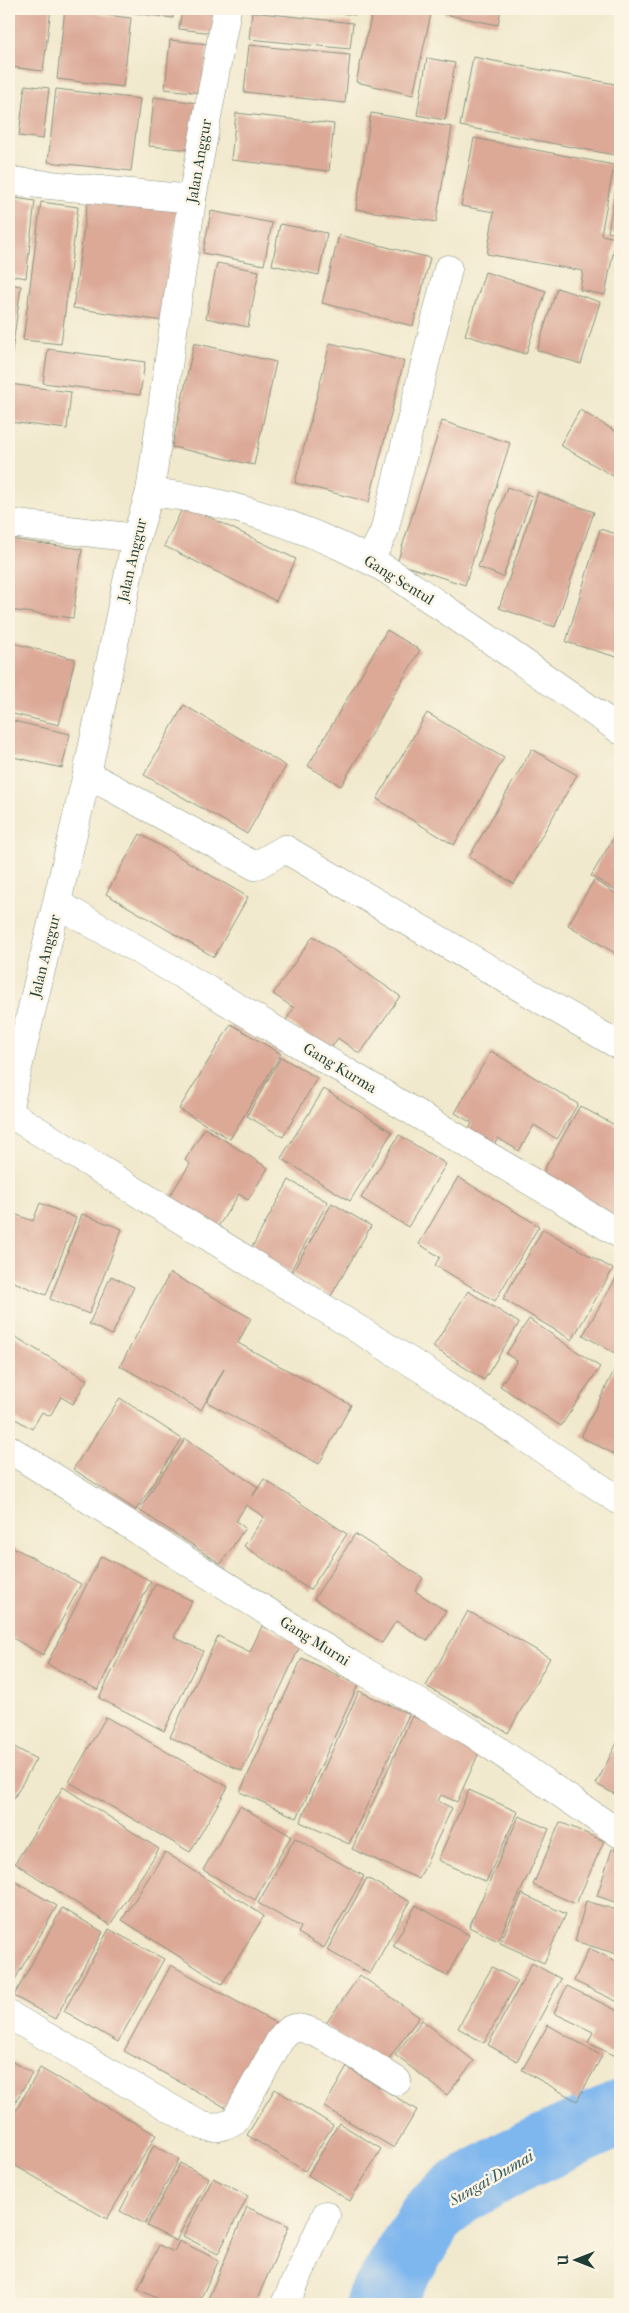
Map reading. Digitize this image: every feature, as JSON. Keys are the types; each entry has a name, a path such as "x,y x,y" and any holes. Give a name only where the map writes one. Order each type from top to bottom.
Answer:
{"street":[{"name":"Jalan Anggur","path":"9,1106 16,1042 58,904 136,538 150,492 192,199 227,9"},
{"path":"9,181 192,199"},
{"path":"370,560 384,532 448,269"},
{"name":"Gang Sentul","path":"150,492 188,496 219,503 274,520 370,560 620,730"},
{"path":"9,523 136,538"},
{"path":"87,774 255,866 285,849 620,1046"},
{"name":"Gang Kurma","path":"58,904 180,973 620,1234"},
{"path":"9,1113 424,1370 620,1501"},
{"name":"Gang Murni","path":"9,1449 349,1663 471,1732 620,1834"},
{"path":"9,2015 198,2124 210,2129 226,2126 235,2120 284,2033 292,2029 312,2030 397,2081"},
{"path":"285,2304 326,2215"}],"building":[{"path":"9,9 51,9 43,71 9,67"},
{"path":"65,9 98,9 98,14 131,18 123,87 57,79"},
{"path":"105,9 174,9 173,18"},
{"path":"182,9 216,9 213,33 179,29"},
{"path":"307,9 355,9 355,15"},
{"path":"373,9 432,9 413,95 356,82"},
{"path":"445,9 501,9 498,25 444,14"},
{"path":"252,12 353,23 350,49 249,39"},
{"path":"170,40 208,44 202,93 165,89"},
{"path":"249,45 350,55 345,103 244,92"},
{"path":"473,57 620,85 620,156 460,126"},
{"path":"427,58 455,63 445,120 417,115"},
{"path":"25,85 49,88 43,139 19,136"},
{"path":"56,89 140,99 131,171 48,162"},
{"path":"154,97 197,103 192,150 149,146"},
{"path":"236,113 334,124 329,171 231,160"},
{"path":"371,113 452,127 436,222 356,209"},
{"path":"474,138 614,165 601,235 616,238 605,295 580,290 583,271 487,254 494,212 461,206"},
{"path":"620,169 620,234 608,232"},
{"path":"9,197 35,201 26,278 9,275"},
{"path":"88,197 177,209 163,321 73,308"},
{"path":"41,202 78,207 61,344 23,340"},
{"path":"211,211 272,223 264,265 203,253"},
{"path":"280,224 327,233 319,275 272,265"},
{"path":"339,235 430,258 413,326 322,303"},
{"path":"217,263 259,271 248,327 206,318"},
{"path":"485,272 546,291 526,354 465,335"},
{"path":"9,284 21,286 10,367 9,367"},
{"path":"557,288 600,302 581,364 537,350"},
{"path":"194,343 276,362 254,465 172,447"},
{"path":"330,343 404,361 369,502 295,483"},
{"path":"48,349 145,362 140,395 43,383"},
{"path":"9,384 71,392 67,429 9,422"},
{"path":"580,410 620,434 620,480 560,445"},
{"path":"442,421 510,443 465,585 397,563"},
{"path":"507,487 532,496 503,577 478,567"},
{"path":"538,492 594,512 555,627 499,608"},
{"path":"184,505 296,559 276,601 164,546"},
{"path":"600,529 620,535 620,658 566,642"},
{"path":"9,539 82,549 73,618 9,610"},
{"path":"387,630 420,650 341,786 308,766"},
{"path":"9,642 75,659 59,725 9,713"},
{"path":"184,705 286,766 247,834 144,775"},
{"path":"427,713 504,758 454,845 377,799"},
{"path":"9,720 70,734 62,768 9,756"},
{"path":"532,749 577,775 514,884 469,857"},
{"path":"617,832 620,834 620,893 591,876"},
{"path":"140,834 248,897 214,957 106,894"},
{"path":"594,880 620,896 620,956 568,925"},
{"path":"313,936 400,996 360,1054 338,1038 329,1051 286,1020 294,1008 273,994"},
{"path":"231,1024 281,1054 230,1139 179,1109"},
{"path":"491,1051 578,1104 557,1139 534,1125 519,1151 498,1138 491,1151 466,1135 472,1123 455,1113"},
{"path":"281,1057 317,1078 283,1137 247,1116"},
{"path":"324,1089 392,1132 350,1201 281,1158"},
{"path":"580,1106 620,1128 620,1208 613,1221 539,1179"},
{"path":"205,1128 268,1168 248,1200 239,1194 214,1233 166,1202 190,1164 185,1160"},
{"path":"399,1135 446,1164 408,1227 361,1198"},
{"path":"458,1177 539,1226 495,1301 435,1265 440,1257 419,1244"},
{"path":"289,1180 328,1202 290,1272 251,1249"},
{"path":"40,1203 76,1218 46,1295 9,1280 9,1212 33,1221"},
{"path":"332,1203 371,1226 331,1296 292,1273"},
{"path":"82,1214 122,1229 89,1314 50,1299"},
{"path":"543,1229 613,1269 572,1340 503,1299"},
{"path":"620,1271 620,1356 583,1335"},
{"path":"170,1273 251,1318 238,1343 351,1405 319,1464 207,1402 224,1369 201,1410 120,1366"},
{"path":"111,1276 134,1287 112,1335 89,1324"},
{"path":"468,1291 519,1323 484,1380 433,1347"},
{"path":"529,1319 600,1367 561,1426 500,1386 517,1361 506,1354"},
{"path":"9,1333 87,1380 73,1404 61,1397 50,1416 42,1412 32,1429 9,1415"},
{"path":"616,1367 620,1369 620,1457 581,1437"},
{"path":"120,1398 182,1439 136,1510 73,1469"},
{"path":"185,1439 258,1487 252,1497 264,1479 347,1534 310,1590 244,1546 264,1517 246,1505 236,1521 245,1528 221,1564 139,1510"},
{"path":"355,1534 423,1578 415,1591 446,1611 427,1641 396,1621 382,1643 314,1599"},
{"path":"9,1545 81,1584 43,1655 9,1636"},
{"path":"101,1556 151,1581 98,1690 47,1664"},
{"path":"156,1583 192,1601 174,1637 203,1651 164,1731 99,1698"},
{"path":"468,1611 550,1658 508,1733 426,1686"},
{"path":"262,1626 301,1644 242,1771 170,1737 218,1636 250,1652"},
{"path":"302,1658 358,1685 297,1818 240,1792"},
{"path":"359,1691 409,1714 349,1844 300,1822"},
{"path":"412,1716 481,1748 457,1802 441,1795 438,1801 452,1808 419,1879 352,1849"},
{"path":"106,1717 228,1787 190,1852 69,1782"},
{"path":"620,1737 620,1797 596,1784"},
{"path":"9,1744 36,1759 9,1807"},
{"path":"63,1787 159,1849 110,1925 15,1863"},
{"path":"469,1790 518,1812 486,1882 438,1860"},
{"path":"240,1806 291,1836 255,1900 203,1870"},
{"path":"519,1816 549,1829 498,1941 469,1927"},
{"path":"560,1822 604,1841 576,1904 533,1885"},
{"path":"295,1838 364,1876 324,1948 298,1933 301,1927 258,1903"},
{"path":"612,1849 620,1851 620,1904 597,1896"},
{"path":"165,1852 264,1916 222,1984 122,1920"},
{"path":"9,1878 57,1906 9,1990"},
{"path":"367,1878 410,1902 370,1974 327,1950"},
{"path":"522,1894 566,1914 544,1963 500,1943"},
{"path":"586,1901 620,1911 620,1955 575,1941"},
{"path":"416,1905 469,1935 447,1976 393,1946"},
{"path":"62,1908 103,1932 55,2019 14,1996"},
{"path":"109,1929 164,1959 118,2042 64,2011"},
{"path":"589,1948 620,1963 620,2003 574,1981"},
{"path":"532,1963 561,1979 517,2061 488,2045"},
{"path":"171,1965 279,2025 232,2111 124,2051"},
{"path":"492,1967 518,1981 484,2043 458,2028"},
{"path":"360,1975 419,2017 383,2067 325,2025"},
{"path":"567,1986 620,2012 620,2052 618,2057 588,2043 593,2032 554,2013"},
{"path":"422,2020 474,2061 447,2095 395,2055"},
{"path":"548,2025 602,2056 577,2101 522,2070"},
{"path":"9,2060 32,2073 9,2113"},
{"path":"347,2067 417,2110 394,2148 324,2107"},
{"path":"40,2068 156,2135 107,2219 9,2162 9,2123"},
{"path":"275,2089 333,2125 305,2171 247,2135"},
{"path":"339,2123 381,2149 350,2201 308,2175"},
{"path":"154,2145 179,2159 145,2224 120,2211"},
{"path":"180,2163 209,2178 176,2241 147,2226"},
{"path":"213,2178 248,2196 218,2254 183,2236"},
{"path":"247,2207 289,2226 255,2304 219,2304 208,2299"},
{"path":"179,2241 219,2260 198,2304 169,2304 138,2289 159,2245 174,2252"}],"waterway":[{"name":"Sungai Dumai","path":"378,2304 431,2217 456,2194 514,2161 620,2113"}]}
